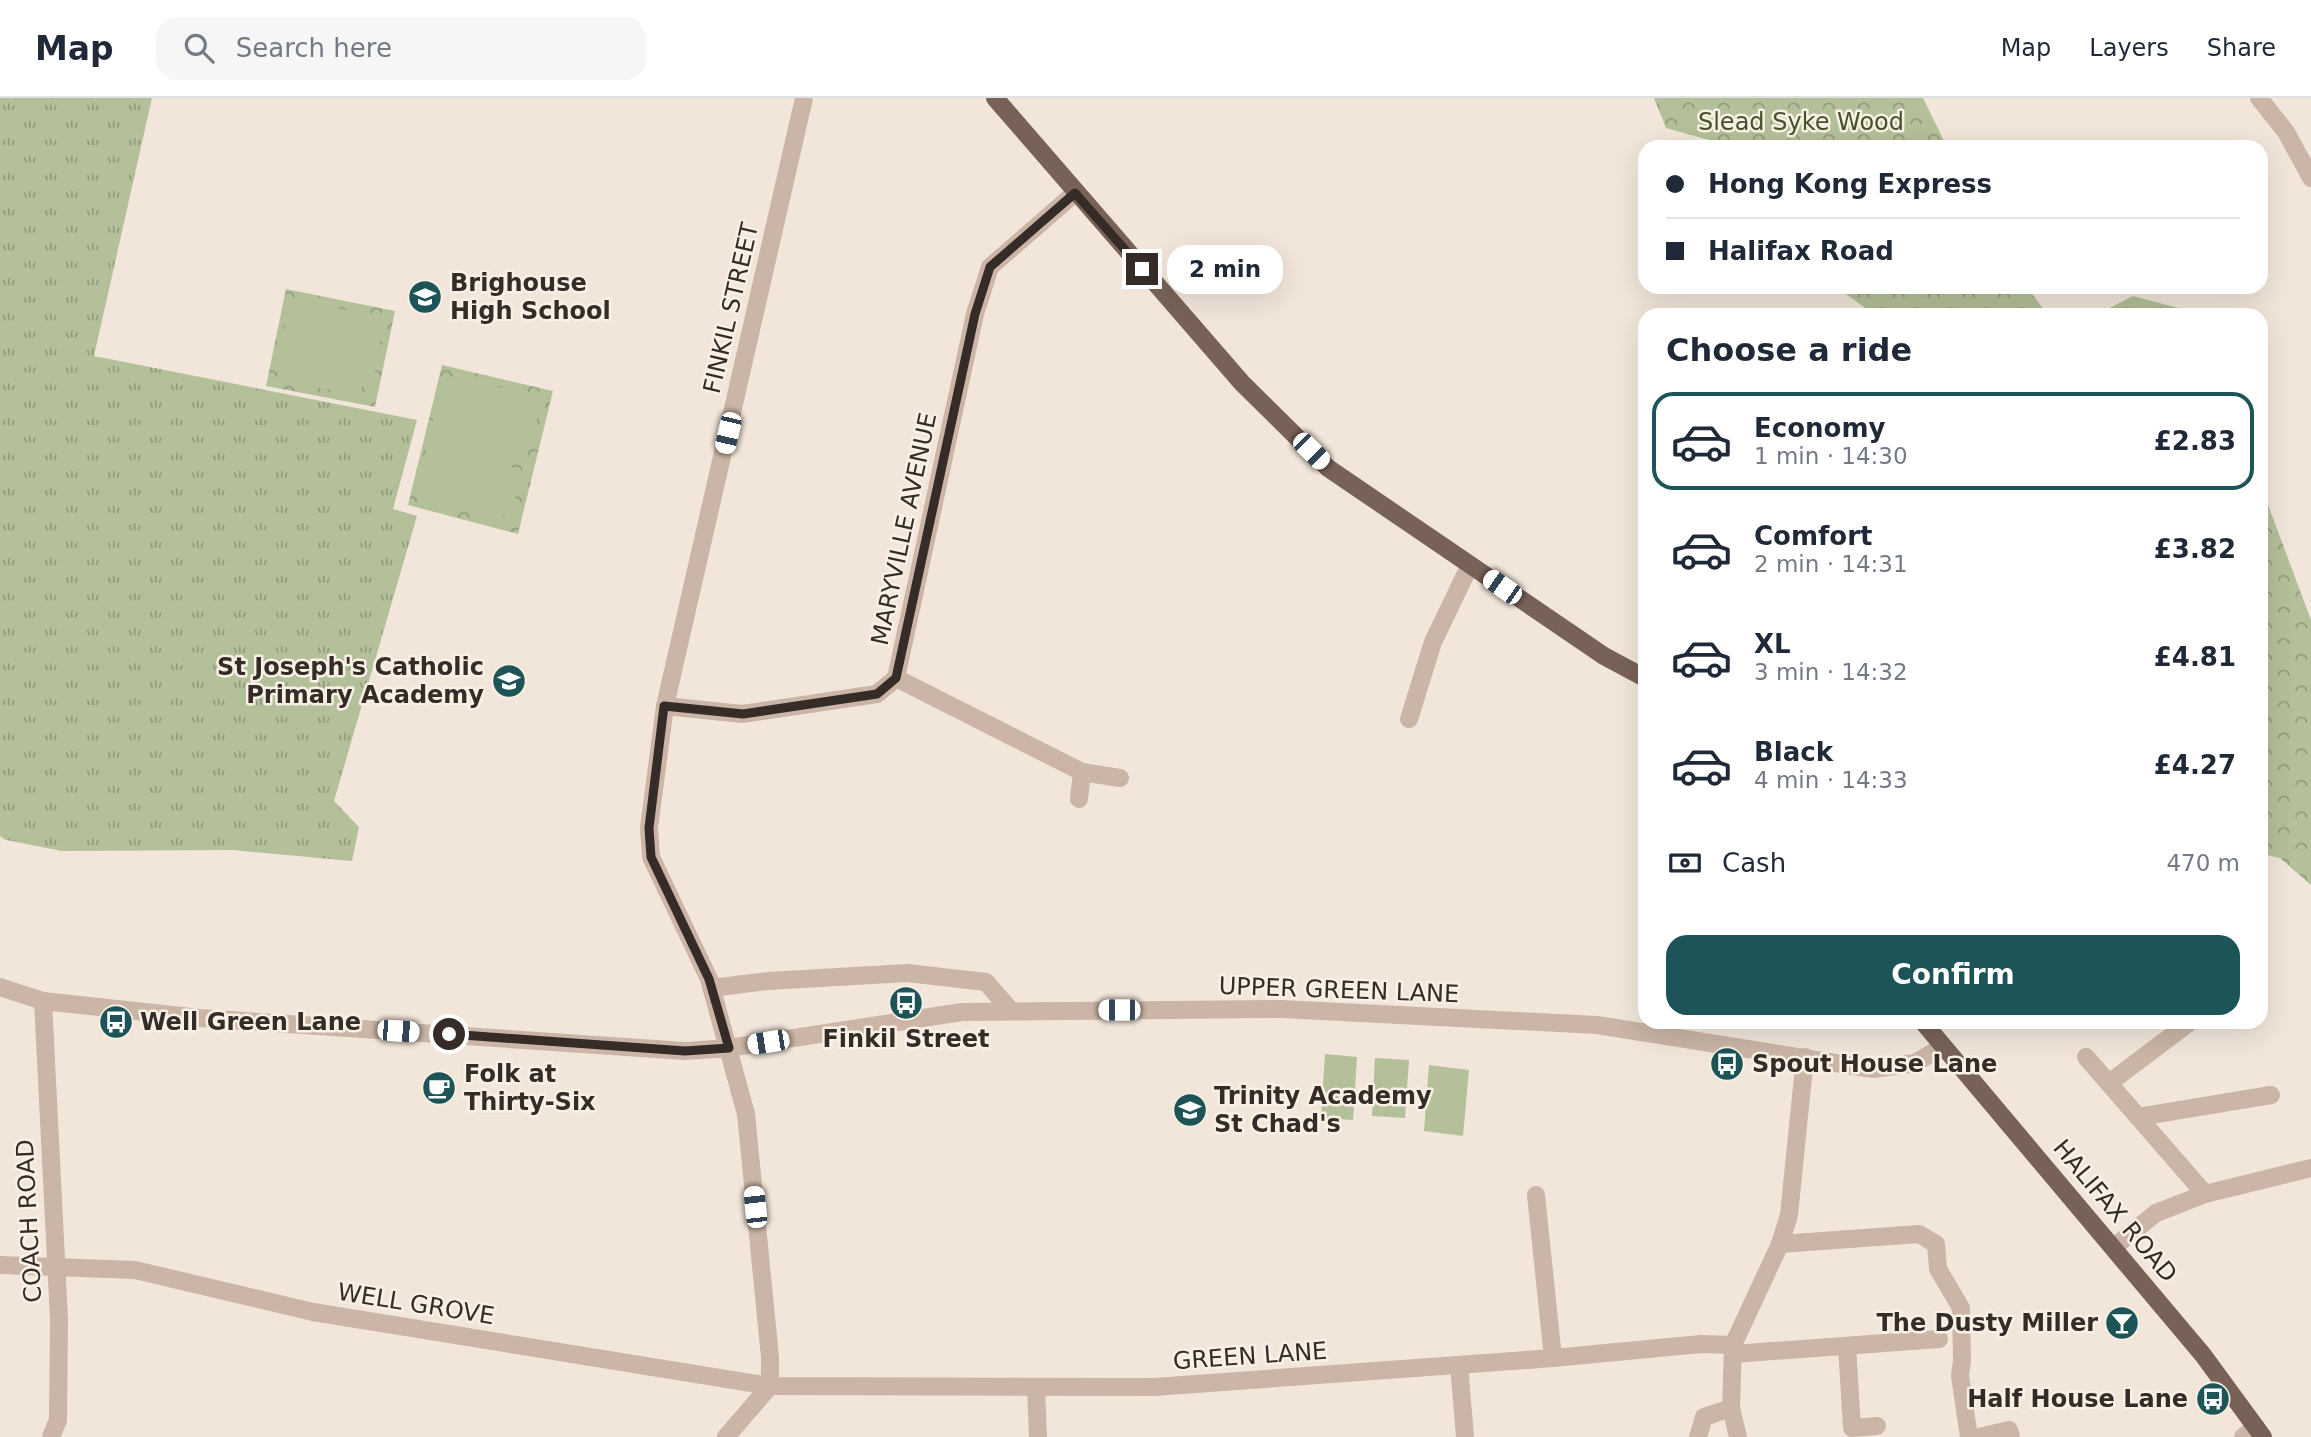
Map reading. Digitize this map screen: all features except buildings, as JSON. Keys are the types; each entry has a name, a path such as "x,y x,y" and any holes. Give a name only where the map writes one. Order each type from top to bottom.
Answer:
{"main road":[{"path":"995,98 1242,383 1328,468 1605,656 1638,673"},
{"name":"HALIFAX ROAD","path":"1928,1029 2203,1355 2254,1434"}],"street":[{"name":"FINKIL STREET","path":"770,1386 770,1357 746,1114 711,988 651,857 649,828 664,706 804,98"},
{"path":"2259,98 2286,132 2311,178"},
{"name":"MARYVILLE AVENUE","path":"664,706 743,714 877,694 896,678 975,314 990,267 1075,193"},
{"path":"1409,719 1433,642 1470,565"},
{"path":"896,678 1082,772 1120,778"},
{"path":"1079,799 1082,772"},
{"path":"711,988 768,981 907,973 986,982 1011,1011"},
{"path":"0,987 43,1001 200,1018 685,1051 729,1048"},
{"name":"COACH ROAD","path":"43,1001 59,1319 58,1420 51,1437"},
{"name":"UPPER GREEN LANE","path":"729,1048 962,1012 1282,1009 1597,1026 1805,1056 1873,1069 1915,1063 1942,1047"},
{"path":"2109,1083 2181,1029"},
{"path":"1738,1437 1731,1408 1733,1350 1780,1244 1789,1214 1805,1056"},
{"path":"2086,1057 2205,1194"},
{"path":"2138,1118 2270,1095"},
{"path":"2114,1247 2156,1213 2205,1194 2311,1168"},
{"path":"1536,1195 1552,1358"},
{"path":"1780,1244 1919,1234 1936,1244 1938,1269 1961,1308 1962,1360 1959,1376 1969,1437"},
{"name":"WELL GROVE","path":"0,1265 135,1270 313,1312 770,1386"},
{"name":"GREEN LANE","path":"770,1386 1154,1387 1552,1358 1701,1344 1733,1350 1847,1346 1938,1339"},
{"path":"1847,1346 1852,1428 1877,1426"},
{"path":"1459,1365 1465,1437"},
{"path":"726,1437 770,1386"},
{"path":"1036,1387 1038,1437"},
{"path":"1698,1437 1704,1417 1731,1408"},
{"path":"1979,1437 2009,1430 2011,1437"}],"green space":[{"path":"0,98 152,98 94,356 417,420 393,509 417,516 334,801 359,827 352,861 233,850 62,851 6,840 0,836"},
{"name":"Slead Syke Wood","path":"1654,98 1923,98 1944,140 1709,140 1666,128"},
{"path":"286,289 395,311 375,407 266,386"},
{"path":"1846,294 2032,294 2043,308 1865,308"},
{"path":"2133,296 2178,308 2110,308"},
{"path":"300,301 376,316 373,331 382,333 373,382 363,380 360,395 285,382 288,365 277,362 287,314 297,316"},
{"path":"442,365 553,391 518,534 408,505"},
{"path":"444,376 455,376 529,394 529,397 542,400 529,448 517,445 511,467 522,470 510,518 500,516 499,520 424,500 424,497 414,494 427,447 436,449 442,427 432,424"},
{"path":"2268,505 2311,620 2311,885 2280,858 2268,855"},
{"path":"1325,1054 1357,1057 1353,1120 1321,1118"},
{"path":"1375,1058 1409,1060 1405,1118 1372,1116"},
{"path":"1429,1065 1469,1070 1463,1136 1424,1131"}],"place":[{"name":"Brighouse High School","path":"425,297"},
{"name":"St Joseph's Catholic Primary Academy","path":"509,681"},
{"name":"Finkil Street","path":"906,1003"},
{"name":"Well Green Lane","path":"116,1022"},
{"name":"Spout House Lane","path":"1727,1064"},
{"name":"Folk at Thirty-Six","path":"439,1088"},
{"name":"Trinity Academy St Chad's","path":"1190,1110"},
{"name":"The Dusty Miller","path":"2122,1323"},
{"name":"Half House Lane","path":"2213,1399"}],"route":[{"path":"449,1034 685,1051 729,1048 709,979 651,857 649,828 664,706 743,714 877,694 896,678 975,314 990,267 1075,193 1142,269"}]}
